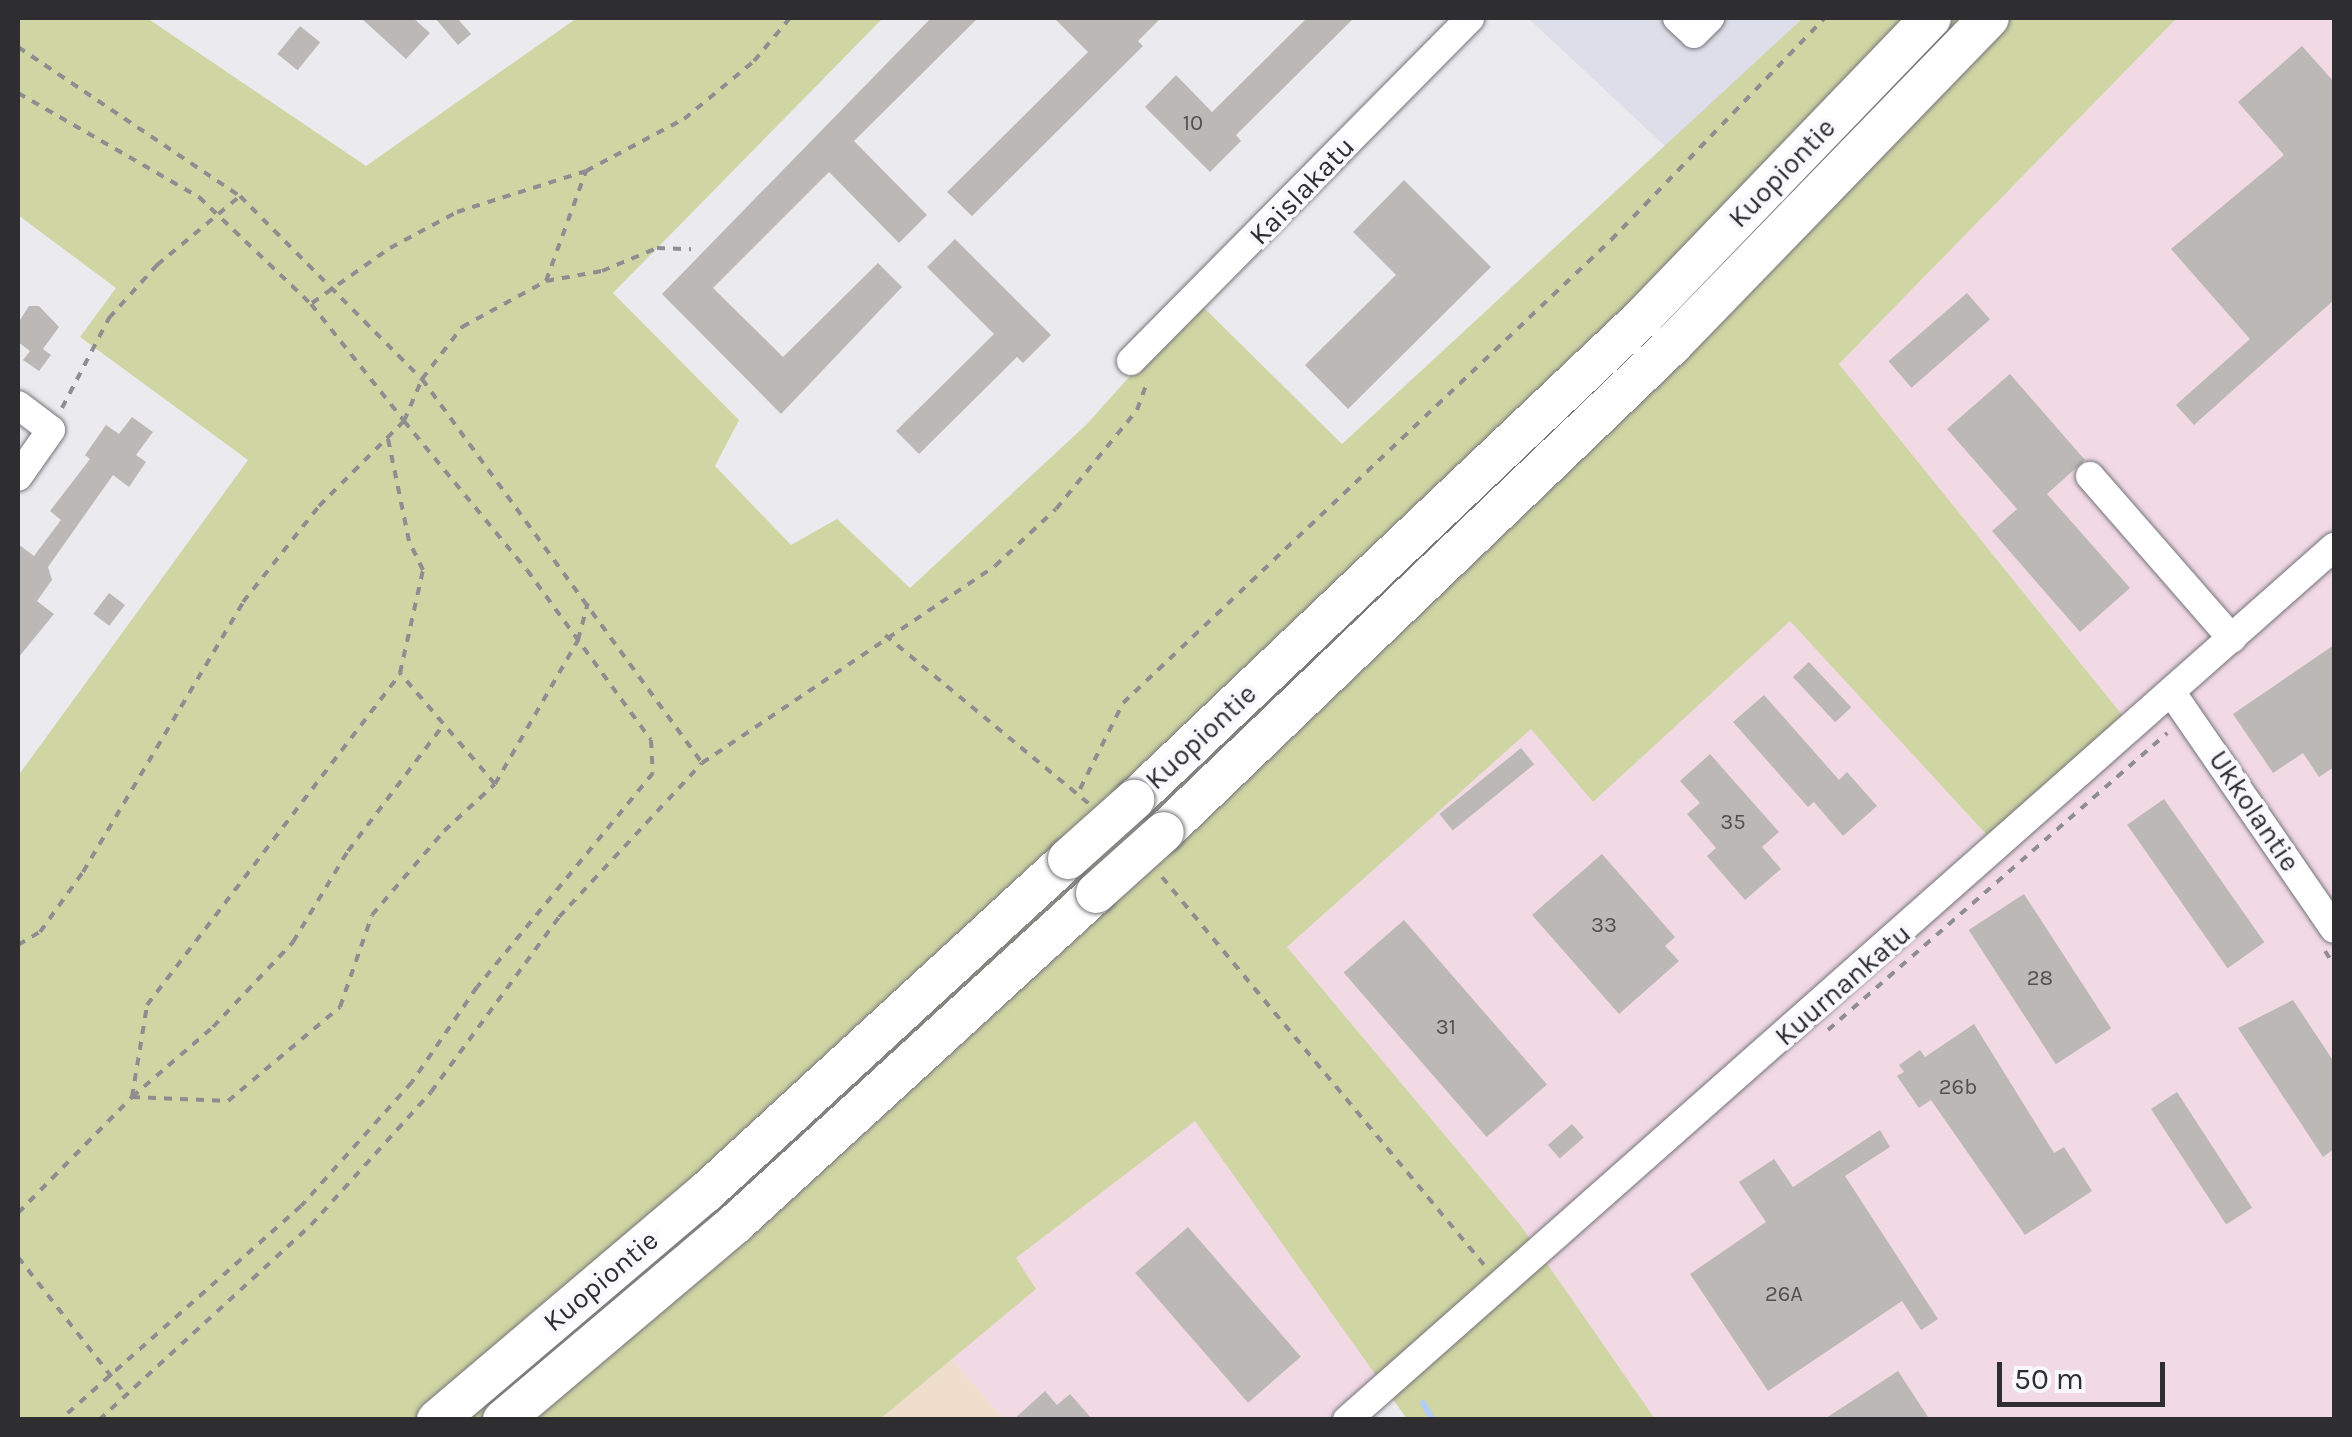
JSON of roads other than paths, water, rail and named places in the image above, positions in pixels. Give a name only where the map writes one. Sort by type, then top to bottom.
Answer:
[{"type":"highway","name":"Kuopiontie","points":[[438,1420],[706,1192],[1134,800],[1643,316],[1931,18]]},
{"type":"highway","name":"Kuopiontie","points":[[504,1420],[734,1224],[1164,832],[1672,345],[1988,18]]},
{"type":"street","name":"Kaislakatu","points":[[1130,361],[1470,18]]},
{"type":"street","points":[[1677,18],[1694,34],[1710,18]]},
{"type":"street","points":[[18,405],[51,430],[18,477]]},
{"type":"street","points":[[2090,476],[2232,639]]},
{"type":"street","name":"Kuurnankatu","points":[[1347,1420],[2334,547]]},
{"type":"street","name":"Ukkolantie","points":[[2172,693],[2334,930]]},
{"type":"waterway","points":[[1423,1403],[1433,1420]]}]
